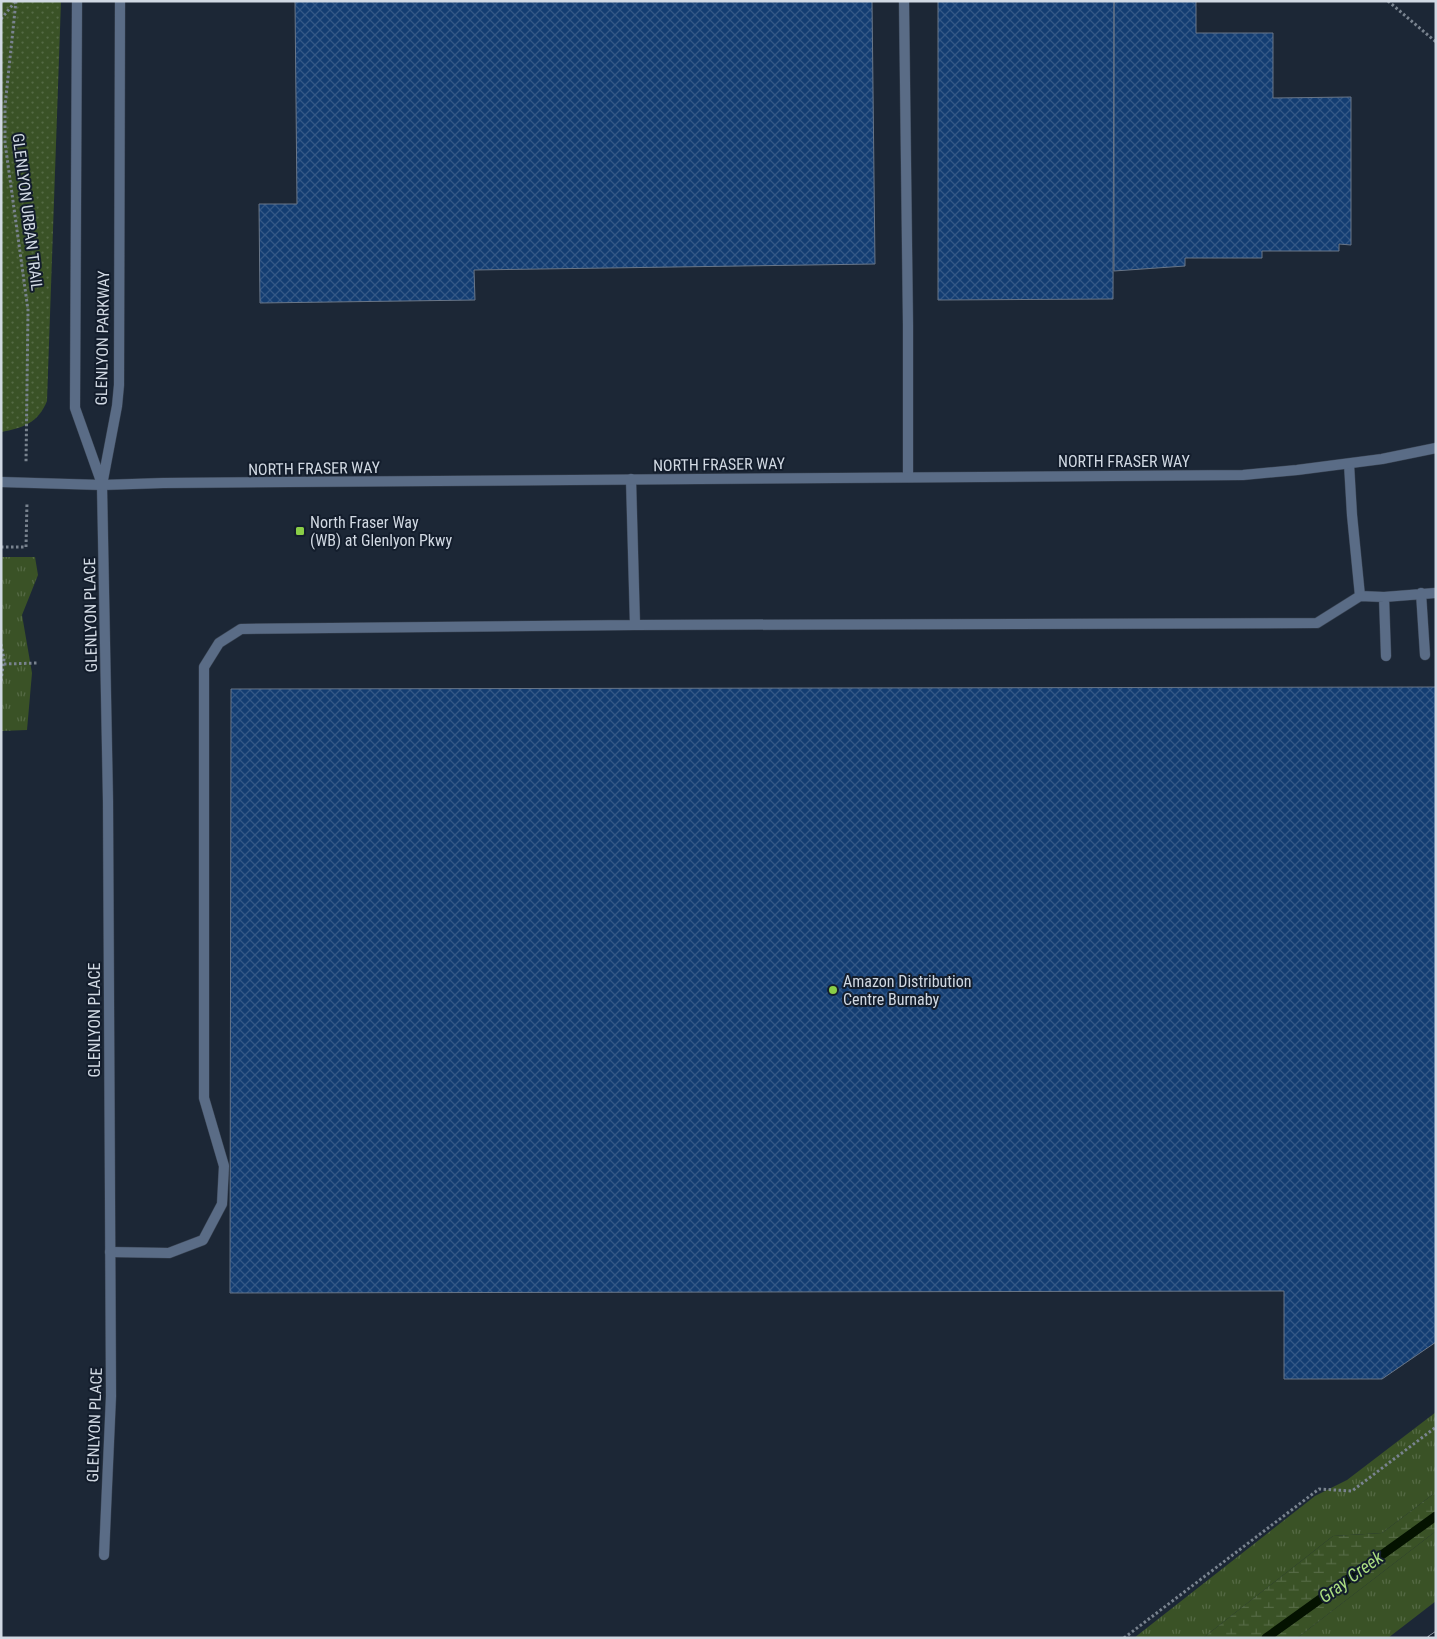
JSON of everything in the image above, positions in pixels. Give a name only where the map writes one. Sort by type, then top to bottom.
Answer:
[{"type":"street","name":"GLENLYON PARKWAY","points":[[77,1],[74,408],[102,485]]},
{"type":"street","name":"GLENLYON PARKWAY","points":[[102,485],[117,406],[119,385],[120,1]]},
{"type":"street","points":[[904,1],[908,477]]},
{"type":"street","name":"NORTH FRASER WAY","points":[[1,482],[102,485],[1243,475],[1349,464],[1436,448]]},
{"type":"street","points":[[1349,464],[1360,596]]},
{"type":"street","points":[[631,479],[635,625]]},
{"type":"street","name":"GLENLYON PLACE","points":[[102,485],[108,801],[111,1396],[104,1555]]},
{"type":"street","points":[[110,1252],[169,1253],[203,1240],[222,1204],[224,1166],[204,1098],[204,667],[219,643],[241,629],[635,625],[1317,624],[1360,596],[1384,597],[1435,593]]},
{"type":"street","points":[[1421,594],[1425,655]]},
{"type":"street","points":[[1384,597],[1386,656]]},
{"type":"path","points":[[1,19],[16,1]]},
{"type":"path","name":"GLENLYON URBAN TRAIL","points":[[16,1],[6,106],[5,144],[28,310],[26,426]]},
{"type":"path","points":[[1388,1],[1436,42]]},
{"type":"path","points":[[1,547],[26,547],[27,525]]},
{"type":"path","points":[[1,644],[4,664],[1,680]]},
{"type":"path","points":[[4,664],[38,663]]},
{"type":"path","points":[[1124,1638],[1319,1489],[1352,1491],[1436,1427]]},
{"type":"green space","points":[[1,1],[61,1],[47,401],[39,415],[29,423],[16,429],[1,432]]},
{"type":"green space","points":[[1,557],[35,557],[38,575],[22,615],[32,673],[27,730],[1,731]]},
{"type":"green space","points":[[1436,1412],[1436,1492],[1382,1533],[1333,1536],[1203,1638],[1134,1638],[1315,1496],[1347,1480]]},
{"type":"green space","points":[[1436,1492],[1436,1531],[1297,1638],[1203,1638],[1333,1536],[1382,1533]]},
{"type":"green space","points":[[1436,1531],[1436,1601],[1388,1638],[1297,1638]]},
{"type":"building","points":[[295,1],[872,1],[875,264],[474,270],[475,300],[260,303],[259,204],[297,204]]},
{"type":"building","points":[[938,1],[1114,1],[1113,299],[938,300]]},
{"type":"building","points":[[1114,1],[1196,1],[1196,33],[1273,33],[1273,98],[1351,97],[1351,245],[1339,244],[1339,251],[1262,251],[1262,258],[1185,258],[1185,266],[1114,271]]},
{"type":"building","name":"Amazon Distribution Centre Burnaby","points":[[1436,687],[1436,1342],[1382,1379],[1284,1379],[1284,1291],[230,1293],[231,689]]},
{"type":"waterway","name":"Gray Creek","points":[[1266,1638],[1436,1516]]},
{"type":"railway","points":[[1430,1638],[1436,1634]]},
{"type":"place","name":"North Fraser Way (WB) at Glenlyon Pkwy","points":[[300,531]]},
{"type":"place","name":"Amazon Distribution Centre Burnaby","points":[[833,990]]}]
